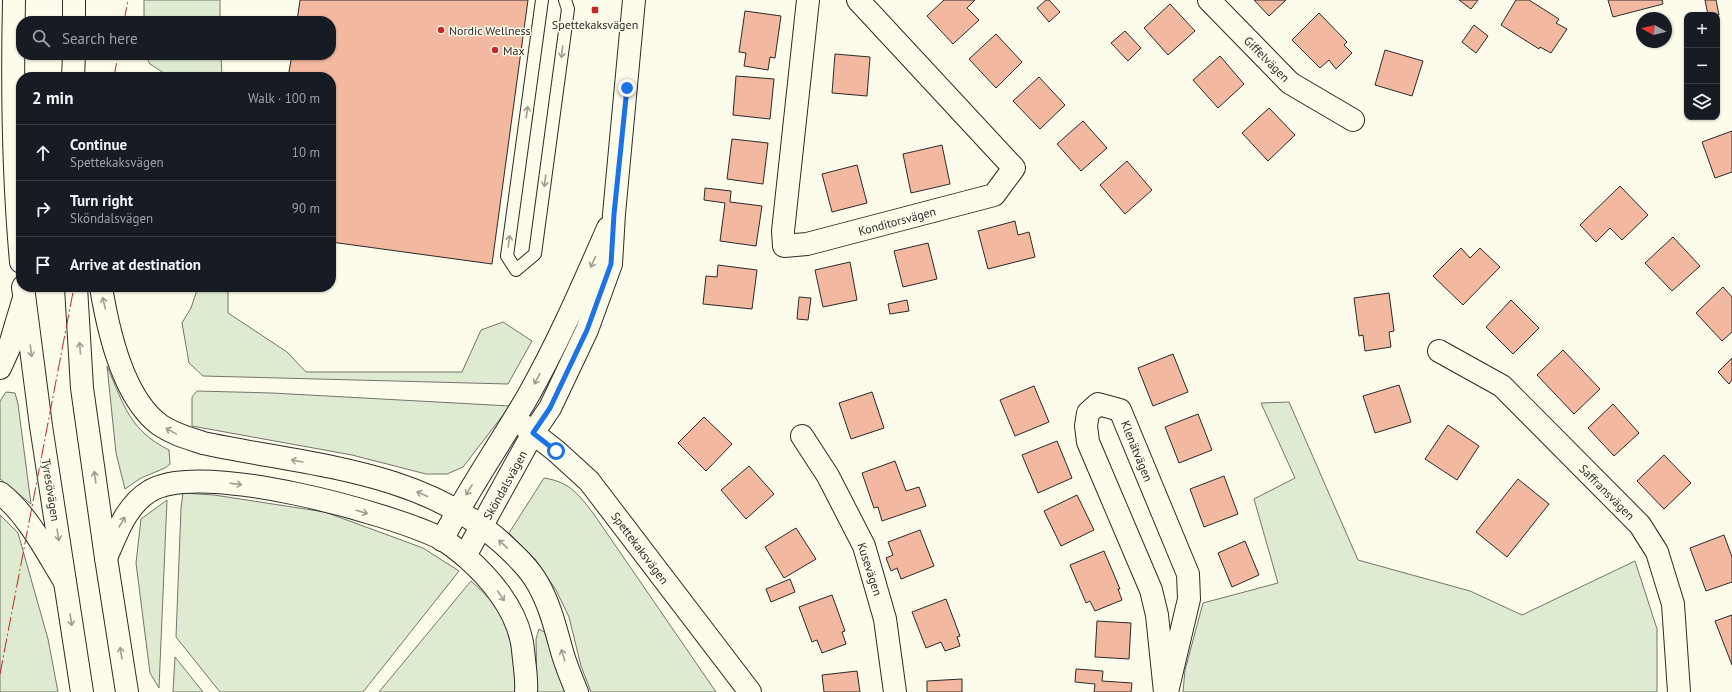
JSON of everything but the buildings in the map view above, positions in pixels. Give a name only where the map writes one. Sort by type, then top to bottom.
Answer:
[{"type":"main road","points":[[14,0],[12,94],[16,186]]},
{"type":"main road","points":[[74,0],[74,16]]},
{"type":"main road","name":"Sköndalsvägen","points":[[466,556],[533,433],[550,408],[587,330],[611,264],[614,214],[634,0]]},
{"type":"main road","name":"Konditorsvägen","points":[[808,0],[783,231],[784,246],[807,244],[994,195],[1014,168],[858,0]]},
{"type":"main road","name":"Giffelvägen","points":[[1209,0],[1290,83],[1353,120]]},
{"type":"main road","points":[[73,72],[74,60]]},
{"type":"main road","name":"Sköndalsvägen","points":[[442,540],[457,510],[528,396],[564,328],[614,214]]},
{"type":"main road","points":[[0,368],[9,348],[24,292]]},
{"type":"main road","name":"Tyresövägen","points":[[24,292],[42,434],[82,692]]},
{"type":"main road","points":[[76,292],[82,388],[127,692]]},
{"type":"main road","points":[[102,292],[113,341],[122,369],[133,393],[145,411],[160,425],[178,435],[203,443],[361,473],[394,482],[457,510],[483,526],[518,558],[537,583],[550,608],[564,657],[577,692]]},
{"type":"main road","name":"Saffransvägen","points":[[1439,351],[1502,386],[1640,526],[1657,552],[1673,604],[1679,692]]},
{"type":"main road","name":"Klenätvägen","points":[[1098,404],[1120,410],[1188,574],[1189,599],[1166,692],[1157,615],[1151,590],[1088,442],[1086,426],[1088,413],[1098,404]]},
{"type":"main road","name":"Spettekaksvägen","points":[[514,418],[589,481],[750,692]]},
{"type":"main road","name":"Kusevägen","points":[[802,436],[828,476],[864,546],[885,619],[895,692]]},
{"type":"main road","points":[[106,558],[121,524],[135,503],[150,490],[176,482],[211,481],[269,488],[325,500],[411,526],[442,540],[466,556],[498,592],[513,615],[521,638],[526,692]]},
{"type":"main road","points":[[0,493],[10,501],[36,534],[65,582]]},
{"type":"lane","points":[[542,0],[507,256],[516,270],[535,254],[568,9],[565,0]]},
{"type":"green space","points":[[144,0],[220,0],[220,16],[144,16]]},
{"type":"green space","points":[[148,60],[221,60],[222,72],[162,72],[150,64]]},
{"type":"green space","points":[[196,292],[228,292],[228,313],[287,352],[306,372],[462,372],[481,330],[503,322],[532,341],[508,384],[203,376],[189,363],[182,323],[191,308]]},
{"type":"green space","points":[[107,366],[129,415],[136,425],[145,434],[169,450],[170,464],[165,468],[141,478],[125,489],[116,453]]},
{"type":"green space","points":[[197,391],[272,393],[510,406],[463,467],[447,474],[426,474],[352,455],[192,426],[192,397]]},
{"type":"green space","points":[[6,392],[15,393],[18,404],[31,504],[0,479],[0,401]]},
{"type":"green space","points":[[1289,402],[1358,560],[1470,591],[1522,615],[1635,561],[1657,629],[1657,692],[1183,692],[1185,670],[1203,603],[1278,583],[1254,499],[1295,478],[1261,403]]},
{"type":"green space","points":[[544,478],[561,482],[573,490],[588,506],[716,692],[591,692],[581,666],[569,617],[556,590],[535,559],[509,533]]},
{"type":"green space","points":[[183,493],[214,495],[325,512],[423,548],[459,571],[363,692],[220,692],[176,637],[181,508]]},
{"type":"green space","points":[[167,500],[159,688],[150,673],[136,563],[141,519]]},
{"type":"green space","points":[[0,515],[18,533],[48,639],[58,692],[0,692]]},
{"type":"green space","points":[[471,581],[493,603],[507,627],[515,655],[517,674],[515,692],[379,692]]},
{"type":"green space","points":[[539,629],[548,634],[566,692],[537,692],[536,639]]},
{"type":"green space","points":[[175,657],[203,692],[173,692]]},
{"type":"power","points":[[125,16],[128,0]]},
{"type":"power","points":[[115,72],[117,60]]},
{"type":"power","points":[[0,674],[73,292]]},
{"type":"place","name":"Spettekaksvägen","points":[[595,10]]},
{"type":"place","name":"Nordic Wellness","points":[[441,30]]},
{"type":"place","name":"Max","points":[[495,50]]},
{"type":"route","points":[[556,451],[533,433],[550,408],[587,330],[611,264],[614,214],[627,88]]}]
